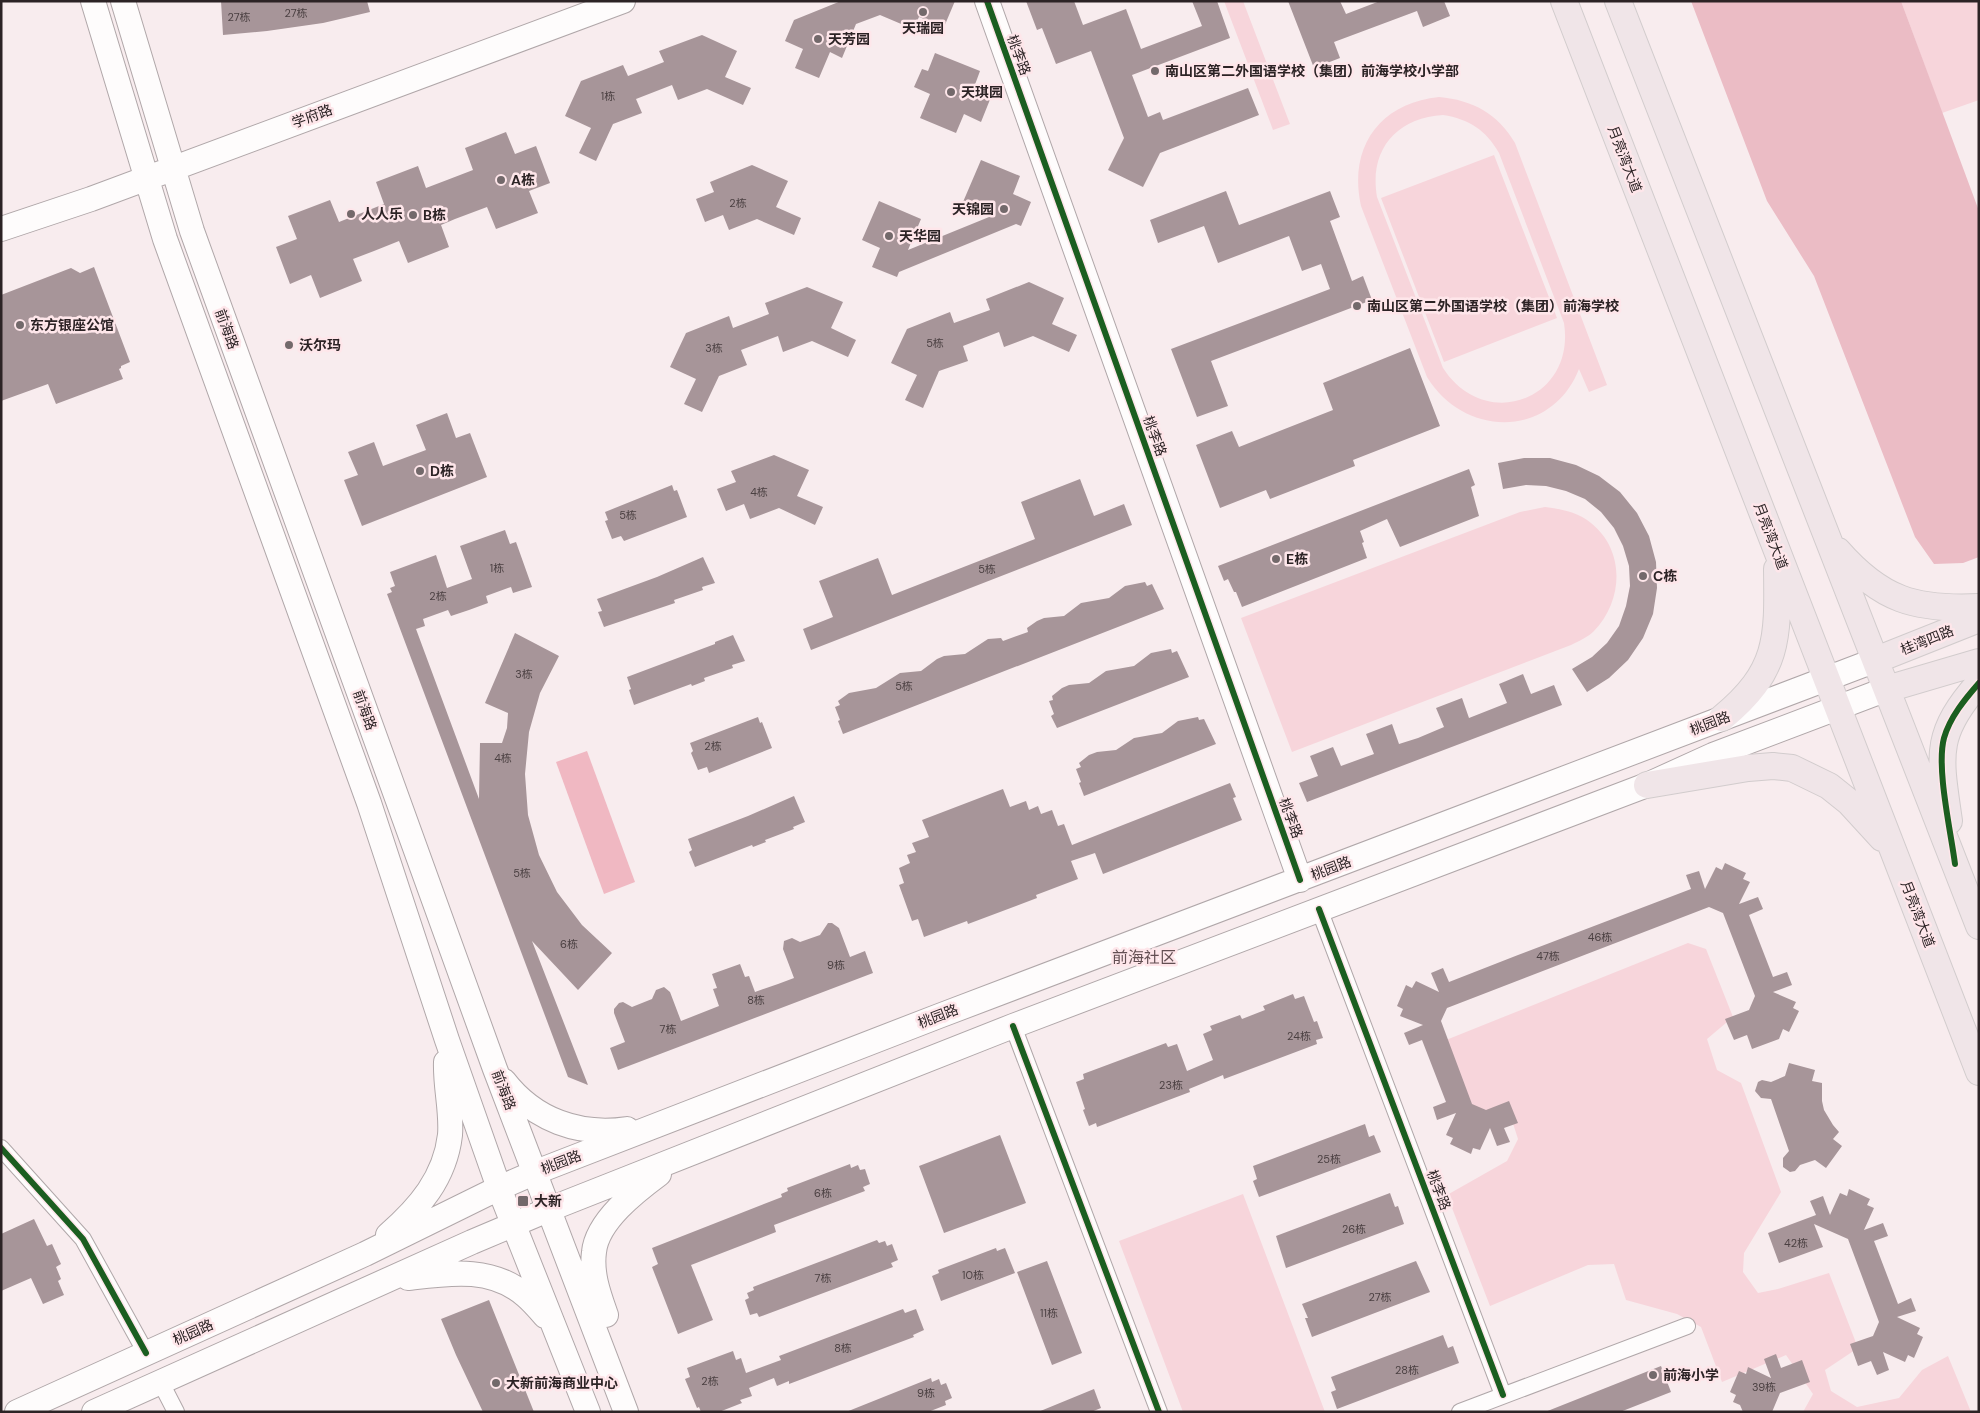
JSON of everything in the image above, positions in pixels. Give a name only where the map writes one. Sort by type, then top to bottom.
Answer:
[{"type":"main road","name":"前海路","points":[[93,1],[169,249],[369,803],[499,1188],[588,1412]]},
{"type":"main road","name":"前海路","points":[[123,1],[192,231],[495,1069],[627,1412]]},
{"type":"main road","name":"学府路","points":[[171,162],[580,1]]},
{"type":"main road","name":"学府路","points":[[1,213],[171,162],[623,1]]},
{"type":"main road","name":"桃李路","points":[[987,1],[1300,880]]},
{"type":"main road","name":"月亮湾大道","points":[[1564,1],[1979,1072]]},
{"type":"main road","points":[[1618,1],[1831,542],[1979,926]]},
{"type":"main road","name":"学府路","points":[[1,229],[144,171]]},
{"type":"main road","points":[[1831,542],[1849,564],[1869,581],[1889,594],[1919,604],[1947,608],[1979,606]]},
{"type":"main road","points":[[1722,718],[1742,702],[1752,690],[1767,666],[1773,650],[1778,618],[1776,548]]},
{"type":"main road","name":"桂湾四路","points":[[1876,660],[1979,619]]},
{"type":"main road","name":"桃园路","points":[[17,1412],[365,1254],[499,1188],[536,1172],[932,1018],[1876,660]]},
{"type":"main road","points":[[94,1412],[550,1208],[1013,1026],[1647,785],[1713,755],[1887,689],[1979,662]]},
{"type":"main road","points":[[1955,864],[1942,773],[1942,747],[1949,725],[1964,701],[1979,683]]},
{"type":"main road","points":[[1647,785],[1748,768],[1773,766],[1792,768],[1830,786],[1849,802],[1892,848]]},
{"type":"main road","points":[[365,1254],[405,1220],[421,1203],[432,1187],[442,1165],[450,1135],[446,1069],[448,1040]]},
{"type":"main road","points":[[495,1069],[524,1102],[546,1117],[566,1126],[606,1132],[637,1128],[675,1119]]},
{"type":"main road","points":[[627,1412],[614,1339],[597,1288],[594,1250],[602,1229],[611,1216],[632,1194],[658,1174],[691,1153]]},
{"type":"main road","points":[[386,1281],[468,1273],[490,1276],[513,1286],[527,1296],[554,1326]]},
{"type":"street","name":"桃李路","points":[[1319,909],[1503,1395]]},
{"type":"street","points":[[1013,1026],[1159,1412]]},
{"type":"street","points":[[1,1148],[83,1239],[146,1353]]},
{"type":"street","points":[[1460,1412],[1687,1326]]},
{"type":"street","points":[[160,1381],[176,1412]]},
{"type":"shaded area","points":[[1224,1],[1243,1],[1290,124],[1273,130]]},
{"type":"shaded area","points":[[1691,1],[1901,1],[1979,211],[1979,557],[1963,563],[1934,564],[1915,537],[1814,276],[1767,201]]},
{"type":"shaded area","points":[[1901,1],[1979,1],[1979,100],[1942,113]]},
{"type":"shaded area","points":[[1439,97],[1474,105],[1501,124],[1515,143],[1607,385],[1589,392],[1579,369],[1566,392],[1549,408],[1529,418],[1507,422],[1485,420],[1463,412],[1443,397],[1427,377],[1361,206],[1358,185],[1359,165],[1364,147],[1373,132],[1385,119],[1400,108],[1418,101]],"holes":[[[1443,115],[1461,119],[1476,127],[1488,138],[1499,153],[1564,323],[1564,350],[1556,372],[1542,388],[1524,399],[1503,403],[1481,399],[1461,388],[1443,368],[1377,197],[1377,165],[1382,151],[1389,140],[1399,130],[1412,122],[1426,117]]]},
{"type":"shaded area","points":[[1494,155],[1557,318],[1444,362],[1381,198]]},
{"type":"shaded area","points":[[1545,507],[1569,512],[1586,519],[1602,534],[1610,547],[1615,562],[1615,591],[1604,619],[1594,631],[1571,645],[1292,752],[1241,618],[1520,512]]},
{"type":"shaded area","points":[[587,751],[635,882],[604,894],[556,762]]},
{"type":"shaded area","points":[[1688,943],[1706,949],[1733,1017],[1707,1039],[1717,1070],[1741,1083],[1781,1192],[1744,1253],[1743,1272],[1758,1293],[1778,1289],[1829,1273],[1858,1348],[1825,1370],[1831,1391],[1857,1407],[1899,1398],[1922,1370],[1948,1356],[1971,1412],[1803,1412],[1813,1394],[1786,1355],[1722,1382],[1701,1327],[1677,1314],[1626,1300],[1614,1264],[1588,1265],[1490,1306],[1447,1195],[1507,1161],[1518,1139],[1509,1111],[1468,1119],[1446,1040]]},
{"type":"shaded area","points":[[1243,1194],[1325,1412],[1183,1412],[1119,1241]]},
{"type":"building","points":[[221,1],[367,1],[370,12],[323,23],[223,35]]},
{"type":"building","name":"天芳园","points":[[841,1],[955,1],[944,27],[919,17],[913,29],[880,15],[856,24],[842,58],[830,52],[819,78],[795,68],[803,49],[785,41],[794,20]]},
{"type":"building","points":[[1026,1],[1074,1],[1083,25],[1126,9],[1141,49],[1202,26],[1192,1],[1217,1],[1230,38],[1132,75],[1148,117],[1160,112],[1163,120],[1248,88],[1259,115],[1160,153],[1143,187],[1108,170],[1124,138],[1091,51],[1056,64],[1042,28],[1037,30]]},
{"type":"building","points":[[1288,1],[1340,1],[1346,14],[1380,1],[1444,1],[1450,16],[1423,27],[1417,11],[1334,42],[1340,58],[1314,68]]},
{"type":"building","points":[[702,35],[737,51],[725,77],[751,88],[743,105],[707,89],[678,100],[672,85],[636,99],[642,113],[613,124],[596,161],[579,153],[591,128],[565,116],[581,81],[623,65],[628,76],[664,62],[659,51]]},
{"type":"building","name":"天琪园","points":[[935,53],[980,71],[973,90],[991,97],[981,122],[964,114],[956,133],[920,118],[930,94],[914,87],[922,69],[928,71]]},
{"type":"building","points":[[506,132],[515,154],[536,146],[550,183],[529,191],[538,213],[496,229],[487,207],[455,219],[441,225],[449,247],[408,263],[399,241],[353,259],[362,281],[320,298],[311,275],[290,284],[276,247],[297,239],[288,216],[330,200],[339,222],[384,204],[376,182],[418,166],[426,188],[473,170],[465,148]]},
{"type":"building","points":[[981,160],[1020,176],[1013,194],[1031,202],[1021,226],[1016,224],[899,272],[897,277],[872,267],[880,248],[862,240],[879,201],[921,219],[908,250],[994,215],[963,202]]},
{"type":"building","points":[[752,165],[788,181],[776,207],[801,218],[794,235],[757,219],[729,230],[723,215],[705,222],[696,199],[714,192],[710,182]]},
{"type":"building","points":[[1226,191],[1239,225],[1330,191],[1340,217],[1330,221],[1352,281],[1363,276],[1372,300],[1211,361],[1228,406],[1197,417],[1171,349],[1330,289],[1321,264],[1302,271],[1289,236],[1218,263],[1204,226],[1158,243],[1150,220]]},
{"type":"building","points":[[94,267],[130,362],[119,369],[123,379],[56,404],[48,384],[1,401],[1,295],[71,268],[80,273]]},
{"type":"building","points":[[1029,282],[1064,298],[1052,324],[1077,335],[1069,352],[1033,336],[1004,347],[999,332],[963,346],[968,361],[939,371],[923,408],[905,400],[917,375],[891,363],[907,329],[950,312],[954,323],[990,310],[986,299]]},
{"type":"building","points":[[807,287],[843,302],[831,328],[856,340],[848,357],[812,341],[783,352],[778,336],[741,350],[747,365],[719,376],[702,412],[684,404],[696,379],[670,367],[686,333],[729,316],[733,328],[769,314],[765,303]]},
{"type":"building","points":[[1410,348],[1440,426],[1353,460],[1355,466],[1270,499],[1266,490],[1220,508],[1196,445],[1232,431],[1239,447],[1333,410],[1323,383]]},
{"type":"building","name":"D栋","points":[[447,413],[456,438],[470,433],[487,477],[362,526],[344,480],[358,475],[348,452],[374,442],[383,466],[426,450],[416,425]]},
{"type":"building","points":[[774,455],[809,470],[797,496],[823,507],[815,525],[779,508],[750,519],[744,504],[726,511],[717,489],[736,482],[731,471]]},
{"type":"building","name":"C栋","points":[[1524,458],[1550,458],[1576,465],[1599,476],[1620,492],[1637,513],[1649,536],[1656,562],[1657,588],[1653,614],[1643,638],[1628,660],[1609,678],[1587,692],[1572,669],[1592,657],[1607,643],[1619,626],[1630,586],[1629,566],[1623,546],[1614,528],[1601,512],[1585,499],[1566,491],[1546,486],[1526,485],[1503,489],[1498,463]]},
{"type":"building","points":[[1469,469],[1475,485],[1471,487],[1479,516],[1400,547],[1387,519],[1360,531],[1367,558],[1242,607],[1228,579],[1224,581],[1218,566]]},
{"type":"building","points":[[1080,479],[1094,516],[1124,504],[1132,525],[811,650],[803,629],[833,617],[819,581],[878,558],[892,595],[1035,539],[1021,502]]},
{"type":"building","points":[[672,485],[674,491],[677,490],[687,517],[624,541],[621,536],[612,539],[605,521],[608,520],[605,512]]},
{"type":"building","points":[[505,530],[510,544],[516,542],[532,587],[513,593],[511,587],[486,596],[488,603],[451,616],[448,610],[423,619],[425,626],[416,629],[479,799],[480,743],[502,743],[507,728],[508,713],[485,703],[515,633],[559,656],[540,693],[529,732],[525,774],[528,815],[539,855],[557,892],[582,925],[612,953],[578,990],[532,941],[588,1085],[568,1077],[387,594],[392,592],[390,588],[395,586],[390,572],[436,555],[447,588],[472,579],[460,546]]},
{"type":"building","points":[[703,557],[715,583],[702,587],[703,590],[674,600],[675,603],[604,627],[598,612],[602,611],[597,599],[657,577]]},
{"type":"building","points":[[1145,582],[1147,586],[1152,584],[1164,609],[843,734],[835,707],[840,705],[838,701],[849,693],[876,688],[900,673],[921,671],[944,656],[965,654],[988,639],[1001,638],[1003,641],[1028,632],[1027,628],[1044,618],[1064,616],[1081,603],[1109,598],[1125,586]]},
{"type":"building","points":[[733,635],[745,661],[732,665],[733,668],[704,678],[705,681],[692,686],[691,684],[634,705],[627,677],[715,644],[715,642]]},
{"type":"building","points":[[1171,649],[1172,653],[1177,651],[1189,677],[1057,728],[1051,716],[1054,714],[1049,701],[1053,700],[1052,696],[1062,688],[1069,685],[1089,683],[1106,671],[1134,666],[1151,653]]},
{"type":"building","points":[[1523,674],[1531,694],[1554,685],[1562,705],[1307,802],[1299,783],[1318,776],[1310,756],[1333,747],[1341,766],[1374,754],[1366,734],[1392,724],[1399,744],[1418,738],[1444,727],[1436,708],[1462,698],[1469,718],[1507,703],[1499,684]]},
{"type":"building","points":[[758,717],[760,723],[762,722],[772,748],[709,773],[707,767],[698,770],[691,753],[693,751],[690,743]]},
{"type":"building","points":[[1198,717],[1199,720],[1204,719],[1216,744],[1084,796],[1076,769],[1081,767],[1079,763],[1089,755],[1116,750],[1134,738],[1162,733],[1178,721]]},
{"type":"building","points":[[1230,783],[1236,797],[1233,798],[1242,820],[1103,874],[1095,853],[1071,861],[1078,879],[1036,895],[1037,898],[968,924],[967,921],[924,937],[918,919],[912,921],[899,885],[904,883],[899,868],[910,863],[907,855],[916,852],[912,843],[929,837],[922,820],[1003,789],[1010,807],[1026,801],[1029,810],[1038,806],[1041,814],[1052,810],[1058,826],[1064,824],[1072,845]]},
{"type":"building","points":[[794,796],[805,822],[793,827],[794,829],[765,840],[766,842],[753,847],[752,845],[695,867],[689,852],[692,850],[688,839]]},
{"type":"building","points":[[1725,863],[1746,873],[1743,879],[1750,882],[1739,904],[1758,897],[1763,909],[1749,915],[1773,977],[1787,972],[1792,985],[1773,992],[1796,1002],[1793,1008],[1799,1011],[1789,1032],[1783,1029],[1779,1039],[1752,1049],[1747,1035],[1734,1040],[1725,1019],[1749,1010],[1755,996],[1723,913],[1709,907],[1447,1008],[1441,1021],[1472,1104],[1486,1110],[1509,1101],[1518,1123],[1504,1128],[1510,1142],[1497,1146],[1490,1128],[1480,1150],[1473,1148],[1471,1154],[1450,1144],[1453,1138],[1446,1135],[1456,1113],[1437,1120],[1433,1107],[1446,1102],[1422,1040],[1409,1045],[1404,1033],[1423,1025],[1400,1016],[1403,1009],[1397,1006],[1406,985],[1412,988],[1416,981],[1439,992],[1431,973],[1443,968],[1449,982],[1691,889],[1686,875],[1699,871],[1705,889],[1716,867],[1722,870]]},
{"type":"building","points":[[828,923],[832,923],[839,928],[850,957],[865,951],[873,973],[618,1070],[610,1048],[625,1042],[614,1013],[614,1009],[619,1003],[623,1002],[632,1007],[652,999],[656,990],[664,987],[670,992],[681,1021],[719,1006],[713,989],[717,988],[712,974],[740,964],[745,977],[749,976],[755,992],[794,978],[783,949],[784,941],[792,938],[800,942],[820,935]]},
{"type":"building","points":[[1293,994],[1295,999],[1304,996],[1314,1022],[1317,1021],[1323,1038],[1316,1040],[1317,1044],[1224,1079],[1223,1075],[1189,1089],[1190,1092],[1097,1127],[1096,1123],[1089,1126],[1076,1082],[1084,1079],[1083,1074],[1166,1043],[1168,1047],[1177,1044],[1187,1071],[1213,1060],[1203,1034],[1212,1030],[1210,1026],[1240,1015],[1242,1019],[1265,1010],[1263,1006]]},
{"type":"building","points":[[1789,1063],[1815,1070],[1812,1081],[1822,1083],[1824,1110],[1839,1132],[1833,1139],[1842,1146],[1826,1168],[1815,1160],[1800,1165],[1795,1171],[1790,1172],[1783,1167],[1783,1158],[1789,1151],[1771,1099],[1761,1098],[1755,1091],[1758,1082],[1762,1080],[1771,1082],[1785,1076]]},
{"type":"building","points":[[1365,1124],[1369,1137],[1374,1135],[1381,1152],[1259,1197],[1253,1181],[1257,1179],[1253,1166]]},
{"type":"building","points":[[1000,1135],[1026,1203],[944,1233],[919,1166]]},
{"type":"building","points":[[850,1164],[851,1168],[858,1165],[860,1170],[865,1169],[870,1184],[863,1187],[865,1191],[774,1225],[776,1232],[691,1265],[713,1320],[678,1334],[652,1267],[658,1264],[652,1248],[782,1197],[781,1194],[788,1191],[787,1188]]},
{"type":"building","points":[[1849,1189],[1870,1199],[1867,1205],[1874,1208],[1864,1230],[1883,1223],[1888,1236],[1874,1241],[1898,1304],[1911,1298],[1916,1311],[1897,1317],[1920,1328],[1917,1334],[1923,1337],[1914,1358],[1908,1355],[1905,1362],[1883,1352],[1889,1370],[1877,1375],[1871,1361],[1858,1366],[1850,1344],[1873,1336],[1879,1322],[1848,1239],[1814,1224],[1823,1247],[1779,1263],[1768,1233],[1816,1215],[1810,1201],[1823,1196],[1830,1215],[1840,1193],[1847,1196]]},
{"type":"building","points":[[1390,1193],[1395,1207],[1398,1206],[1404,1224],[1286,1268],[1276,1236]]},
{"type":"building","points":[[34,1219],[47,1246],[52,1244],[61,1264],[56,1267],[61,1279],[58,1281],[64,1295],[43,1304],[31,1278],[1,1291],[1,1234]]},
{"type":"building","points":[[877,1240],[879,1243],[885,1241],[887,1246],[892,1244],[898,1260],[891,1263],[893,1267],[759,1317],[757,1313],[750,1315],[745,1300],[749,1298],[747,1293],[754,1290],[753,1287]]},
{"type":"building","points":[[996,1248],[997,1251],[1005,1248],[1015,1273],[941,1301],[932,1276],[939,1273],[938,1270]]},
{"type":"building","points":[[1047,1261],[1082,1353],[1052,1365],[1017,1272]]},
{"type":"building","points":[[1416,1261],[1430,1292],[1312,1337],[1305,1318],[1308,1318],[1302,1304]]},
{"type":"building","name":"大新前海商业中心","points":[[489,1300],[534,1412],[483,1412],[441,1319]]},
{"type":"building","points":[[903,1309],[905,1313],[916,1309],[924,1330],[913,1335],[914,1337],[789,1384],[789,1381],[777,1386],[774,1378],[749,1388],[752,1396],[740,1400],[742,1403],[719,1412],[701,1412],[699,1407],[697,1408],[685,1379],[690,1377],[687,1368],[733,1351],[736,1360],[741,1358],[746,1373],[781,1360],[779,1356]]},
{"type":"building","points":[[1443,1335],[1448,1348],[1453,1346],[1459,1363],[1337,1409],[1331,1392],[1336,1390],[1331,1377]]},
{"type":"building","points":[[1776,1354],[1781,1368],[1802,1360],[1810,1382],[1780,1393],[1772,1412],[1743,1412],[1740,1405],[1733,1402],[1736,1395],[1730,1392],[1739,1371],[1746,1374],[1748,1367],[1771,1378],[1764,1359]]},
{"type":"building","points":[[1661,1366],[1671,1392],[1620,1412],[1545,1412]]},
{"type":"building","points":[[931,1378],[932,1382],[939,1379],[941,1385],[946,1383],[952,1398],[945,1401],[946,1405],[928,1412],[846,1412]]},
{"type":"building","points":[[1094,1389],[1101,1408],[1091,1412],[1038,1412]]},
{"type":"cycle path","points":[[987,1],[1300,880]]},
{"type":"cycle path","points":[[1955,864],[1943,783],[1942,751],[1944,738],[1950,723],[1963,702],[1979,683]]},
{"type":"cycle path","points":[[1319,909],[1503,1395]]},
{"type":"cycle path","points":[[1013,1026],[1159,1412]]},
{"type":"cycle path","points":[[1,1148],[83,1239],[146,1353]]},
{"type":"place","name":"天瑞园","points":[[923,12]]},
{"type":"place","name":"天芳园","points":[[818,39]]},
{"type":"place","name":"南山区第二外国语学校（集团）前海学校小学部","points":[[1155,71]]},
{"type":"place","name":"天琪园","points":[[951,92]]},
{"type":"place","name":"A栋","points":[[501,180]]},
{"type":"place","name":"天锦园","points":[[1004,209]]},
{"type":"place","name":"人人乐","points":[[351,214]]},
{"type":"place","name":"B栋","points":[[413,215]]},
{"type":"place","name":"天华园","points":[[889,236]]},
{"type":"place","name":"南山区第二外国语学校（集团）前海学校","points":[[1357,306]]},
{"type":"place","name":"东方银座公馆","points":[[20,325]]},
{"type":"place","name":"沃尔玛","points":[[289,345]]},
{"type":"place","name":"D栋","points":[[420,471]]},
{"type":"place","name":"E栋","points":[[1276,559]]},
{"type":"place","name":"C栋","points":[[1643,576]]},
{"type":"place","name":"大新","points":[[523,1201]]},
{"type":"place","name":"前海小学","points":[[1653,1375]]},
{"type":"place","name":"大新前海商业中心","points":[[496,1383]]},
{"type":"district","name":"前海社区","points":[[1144,957]]}]
